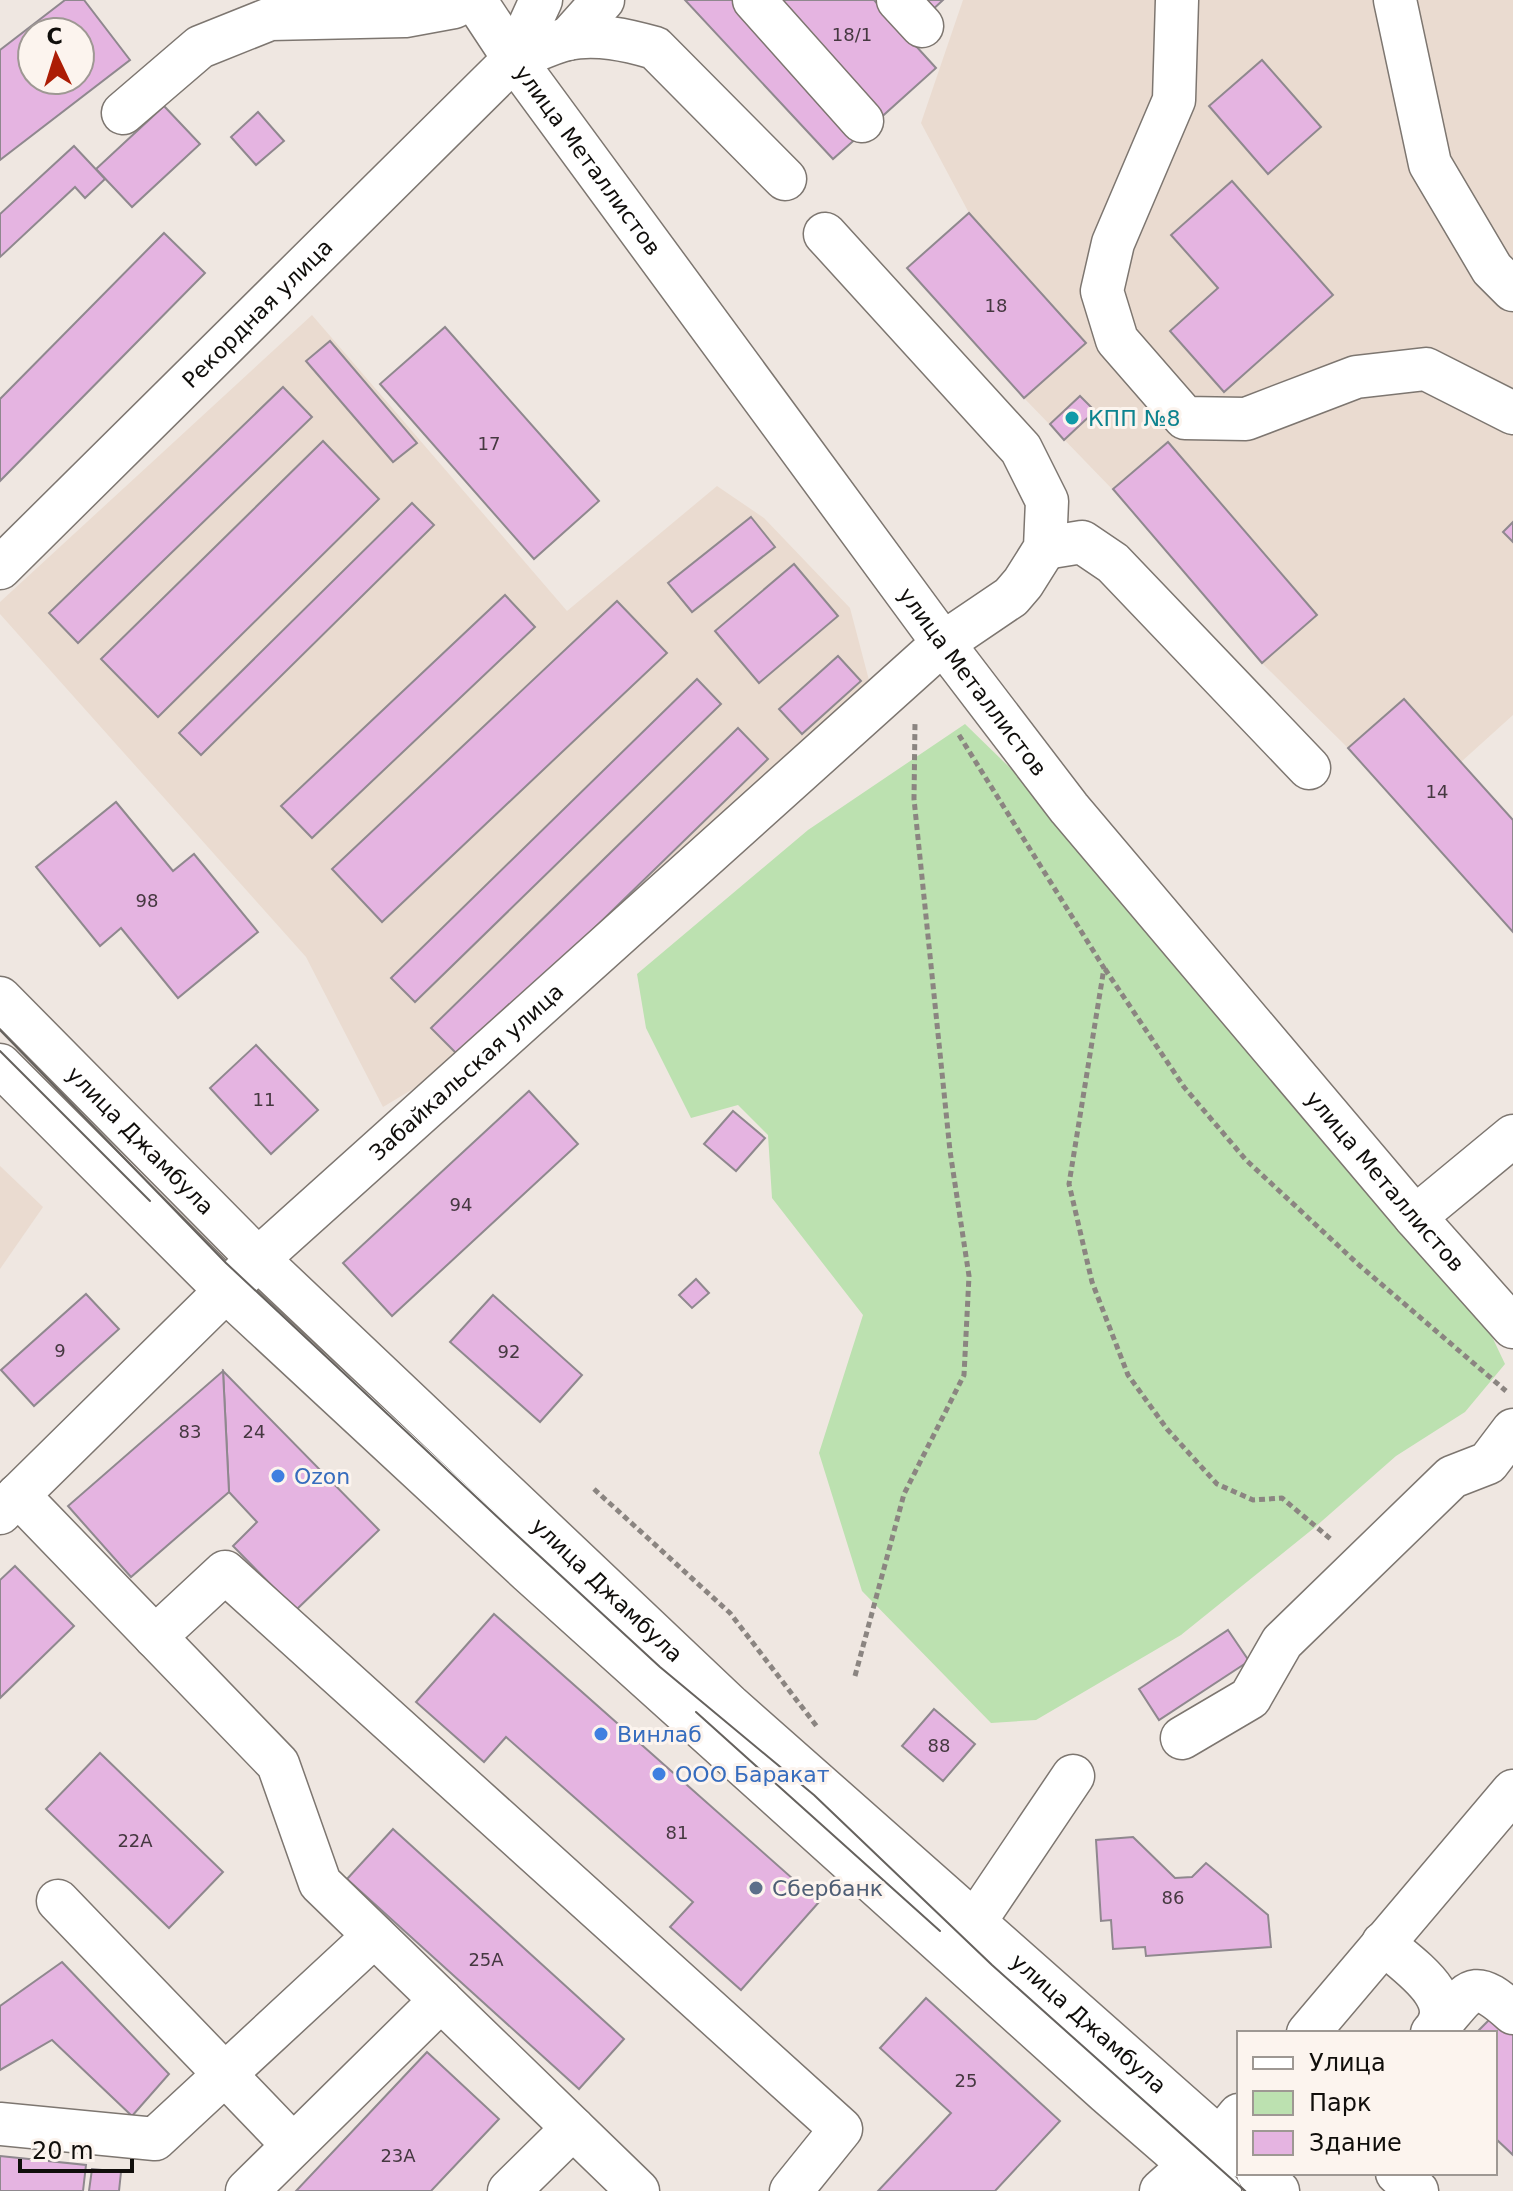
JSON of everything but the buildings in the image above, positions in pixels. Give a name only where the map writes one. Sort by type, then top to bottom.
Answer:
[{"type":"street","points":[[123,113],[200,47],[270,19],[356,8],[405,16],[454,7],[467,0]]},
{"type":"street","name":"улица Металлистов","points":[[475,0],[933,652],[1415,1217],[1513,1327]]},
{"type":"street","points":[[568,39],[603,0]]},
{"type":"street","points":[[754,0],[862,121]]},
{"type":"street","points":[[1177,0],[1174,100],[1113,243],[1102,291],[1117,340],[1185,418],[1246,419],[1356,377],[1426,369],[1513,413]]},
{"type":"street","points":[[1395,0],[1430,164],[1492,269],[1513,290]]},
{"type":"street","points":[[514,59],[536,4]]},
{"type":"street","points":[[514,59],[568,39],[626,39],[655,48],[785,179]]},
{"type":"street","name":"Рекордная улица","points":[[0,568],[514,59]]},
{"type":"street","points":[[825,234],[1021,449],[1047,501],[1045,548],[1082,542],[1113,563],[1309,768]]},
{"type":"street","name":"Забайкальская улица","points":[[9,1504],[258,1259],[933,652],[1011,597],[1045,548]]},
{"type":"street","name":"улица Джамбула","points":[[0,998],[258,1259],[729,1705],[974,1923],[1212,2159]]},
{"type":"street","name":"улица Джамбула","points":[[0,1065],[226,1291],[529,1572],[1107,2093],[1212,2159]]},
{"type":"street","points":[[1415,1217],[1513,1136]]},
{"type":"street","points":[[1182,1738],[1250,1698],[1282,1642],[1452,1477],[1488,1463],[1513,1430]]},
{"type":"street","points":[[9,1504],[155,1637],[278,1764],[320,1883],[638,2191]]},
{"type":"street","points":[[155,1637],[225,1572],[841,2129],[791,2191]]},
{"type":"street","points":[[974,1923],[1073,1776]]},
{"type":"street","points":[[1310,2031],[1511,1798]]},
{"type":"street","points":[[58,1901],[293,2145]]},
{"type":"street","points":[[0,2124],[155,2139],[374,1936]]},
{"type":"street","points":[[1383,1943],[1440,1999],[1442,2010],[1435,2030]]},
{"type":"street","points":[[1435,2030],[1468,1993],[1476,1989],[1485,1990],[1513,2013]]},
{"type":"street","points":[[247,2191],[441,2000]]},
{"type":"street","points":[[509,2191],[573,2128]]},
{"type":"street","points":[[1260,2175],[1278,2191]]},
{"type":"street","points":[[1399,2175],[1417,2191]]},
{"type":"path","points":[[855,1676],[904,1494],[964,1375],[969,1276],[950,1151],[914,799],[915,699],[933,652]]},
{"type":"path","points":[[957,732],[1104,968],[1184,1087],[1246,1160],[1359,1265],[1513,1397]]},
{"type":"path","points":[[1104,968],[1095,1035],[1081,1094],[1069,1184],[1092,1282],[1128,1375],[1167,1429],[1217,1484],[1253,1500],[1282,1498],[1361,1565]]},
{"type":"path","points":[[594,1489],[730,1613],[819,1728]]},
{"type":"shaded area","points":[[963,0],[1513,0],[1513,715],[1461,762],[1404,699],[1348,748],[1262,663],[1113,490],[1024,398],[907,268],[969,213],[921,123]]},
{"type":"shaded area","points":[[312,315],[567,611],[717,486],[764,518],[850,608],[870,684],[453,1065],[383,1107],[306,957],[0,614],[0,602]]},
{"type":"shaded area","points":[[0,1166],[43,1207],[0,1269]]},
{"type":"green space","points":[[965,724],[1079,835],[1487,1326],[1505,1364],[1465,1412],[1396,1456],[1314,1528],[1181,1635],[1036,1720],[991,1723],[862,1591],[819,1453],[863,1315],[772,1198],[768,1135],[738,1105],[691,1118],[646,1028],[637,974],[808,830]]},
{"type":"tram line","points":[[0,1030],[226,1263],[506,1525],[660,1667],[814,1795],[992,1965],[1245,2191]]},
{"type":"tram line","points":[[0,1051],[150,1201]]},
{"type":"tram line","points":[[696,1712],[940,1931]]},
{"type":"place","name":"КПП №8","points":[[1072,418]]},
{"type":"place","name":"Ozon","points":[[278,1476]]},
{"type":"place","name":"Винлаб","points":[[601,1734]]},
{"type":"place","name":"ООО Баракат","points":[[659,1774]]},
{"type":"place","name":"Сбербанк","points":[[756,1888]]}]
